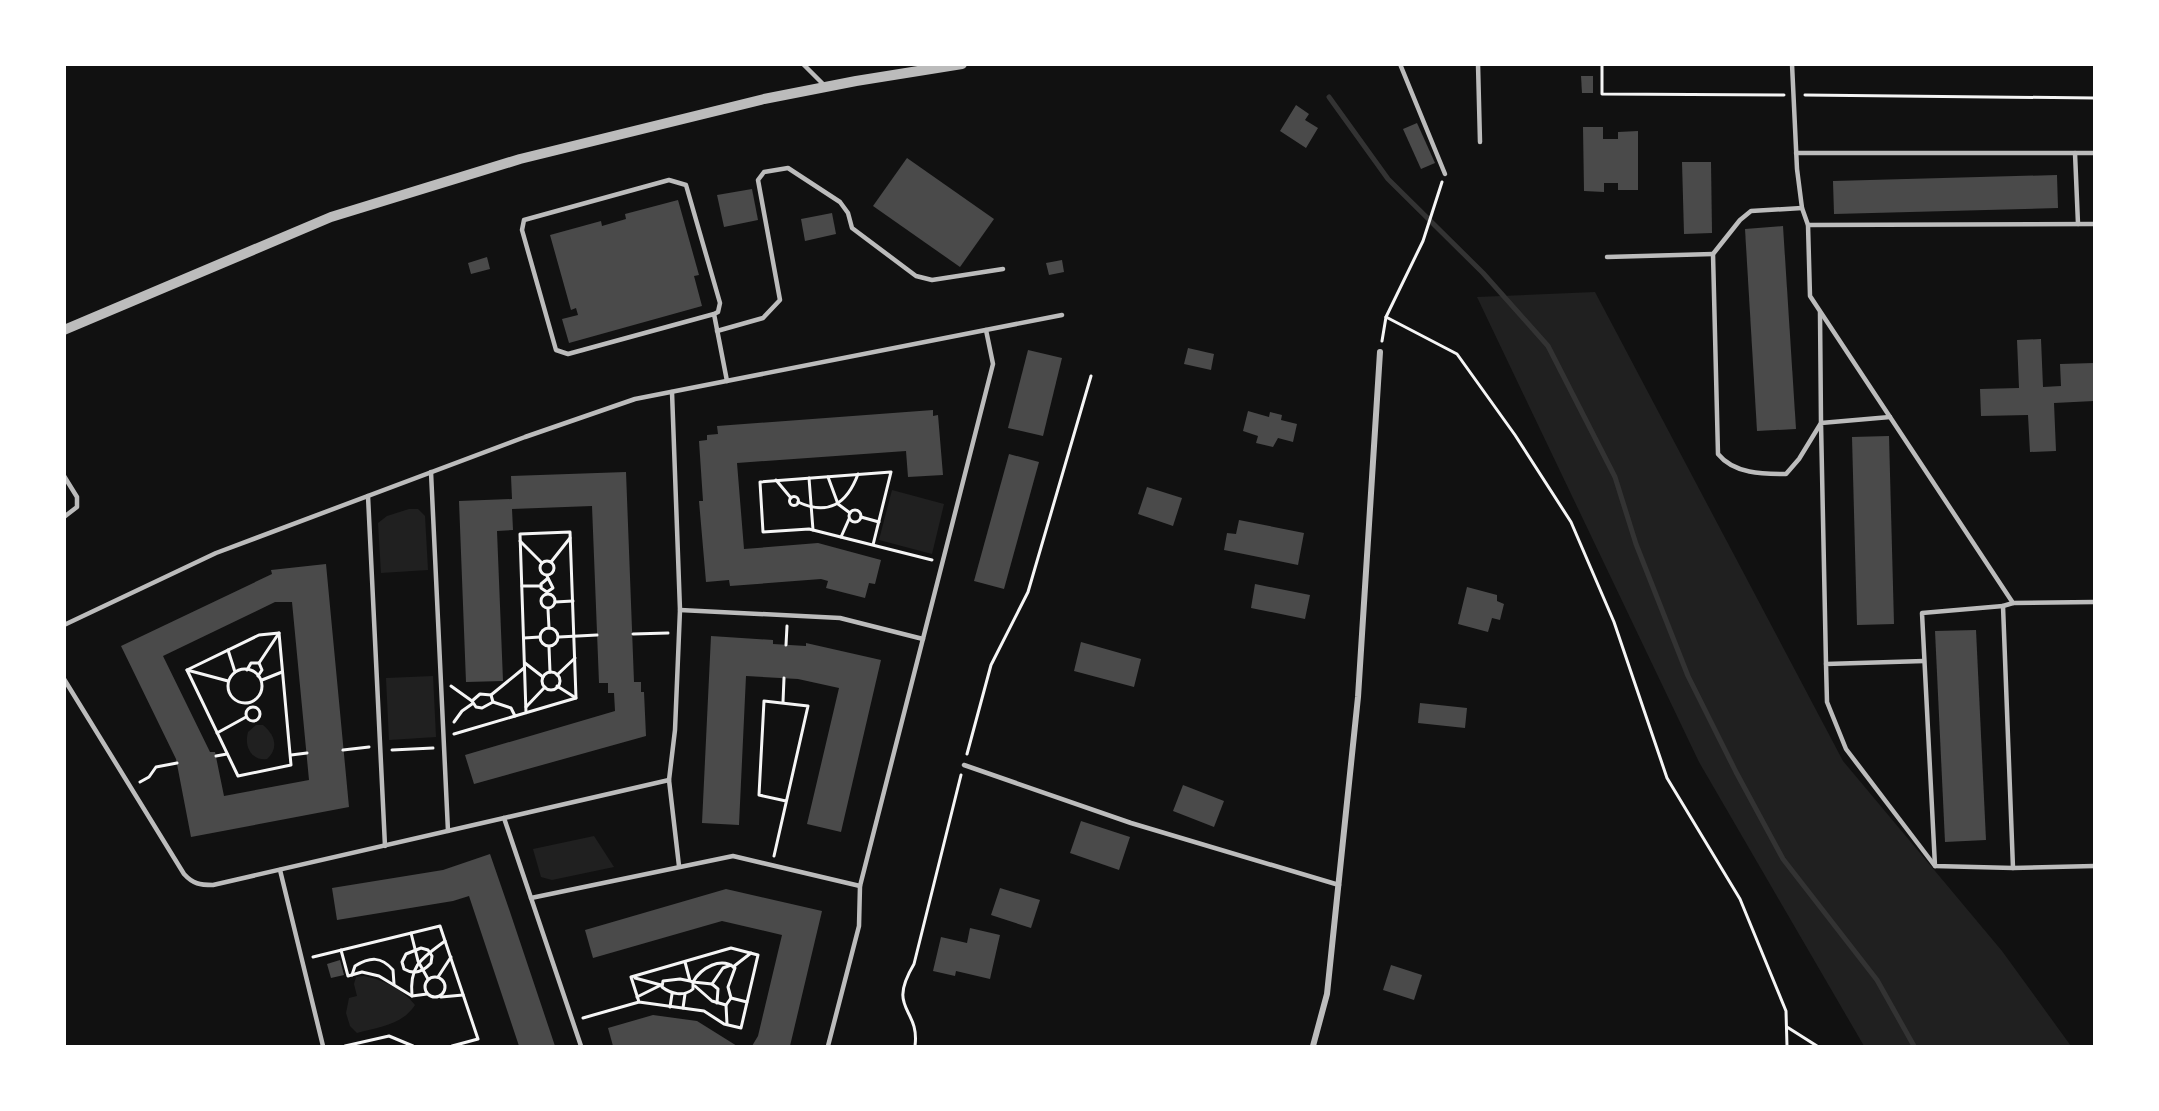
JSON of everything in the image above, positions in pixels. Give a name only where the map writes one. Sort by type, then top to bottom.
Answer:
[{"type":"street","points":[[64,330],[331,217],[520,159],[764,99],[962,64]]},
{"type":"street","points":[[1313,1047],[1327,994],[1358,697],[1380,352]]},
{"type":"lane","points":[[803,64],[826,87]]},
{"type":"lane","points":[[1400,64],[1445,174]]},
{"type":"lane","points":[[1478,64],[1480,142]]},
{"type":"lane","points":[[1792,64],[1796,153],[1802,208],[1808,225],[1810,296],[2013,603]]},
{"type":"lane","points":[[1796,153],[2094,153]]},
{"type":"lane","points":[[2075,153],[2078,224]]},
{"type":"lane","points":[[717,331],[763,318],[780,300],[759,180],[764,172],[788,168],[840,202],[848,213],[852,228],[916,276],[932,280],[1004,269]]},
{"type":"lane","points":[[669,180],[686,185],[720,303],[718,312],[714,314],[568,354],[561,353],[554,345],[522,230],[524,220],[669,180]]},
{"type":"lane","points":[[1802,208],[1751,211],[1719,244],[1713,254],[1718,454],[1724,462],[1743,470],[1762,474],[1786,474],[1799,459],[1821,423]]},
{"type":"lane","points":[[1808,225],[2094,224]]},
{"type":"lane","points":[[1607,257],[1713,254]]},
{"type":"lane","points":[[1820,312],[1827,702],[1846,749],[1935,867]]},
{"type":"lane","points":[[714,314],[727,381]]},
{"type":"lane","points":[[64,625],[216,553],[431,472],[635,399],[1062,315]]},
{"type":"lane","points":[[828,1047],[859,926],[860,886],[993,364],[986,330]]},
{"type":"lane","points":[[672,392],[680,610],[675,730],[669,780],[679,866]]},
{"type":"lane","points":[[1821,423],[1890,417]]},
{"type":"lane","points":[[431,472],[448,831]]},
{"type":"lane","points":[[64,476],[78,501],[77,507],[64,517]]},
{"type":"lane","points":[[368,496],[385,846]]},
{"type":"lane","points":[[1935,867],[1922,614],[2013,603],[2094,602]]},
{"type":"lane","points":[[2003,606],[2013,868]]},
{"type":"lane","points":[[680,610],[840,618],[923,639]]},
{"type":"lane","points":[[1826,664],[1924,661]]},
{"type":"lane","points":[[64,679],[191,882],[213,885],[669,780]]},
{"type":"lane","points":[[964,765],[1131,823],[1339,885]]},
{"type":"lane","points":[[504,818],[581,1047]]},
{"type":"lane","points":[[531,898],[732,856],[860,886]]},
{"type":"lane","points":[[1935,867],[2094,866]]},
{"type":"lane","points":[[280,870],[323,1047]]},
{"type":"path","points":[[1602,64],[1602,94],[2094,98]]},
{"type":"path","points":[[1380,352],[1386,317],[1423,241],[1445,174]]},
{"type":"path","points":[[1386,317],[1457,354],[1515,435],[1571,522],[1614,622],[1667,778],[1740,899],[1786,1011],[1787,1047]]},
{"type":"path","points":[[915,1047],[916,1035],[901,997],[904,981],[915,964],[991,665],[1028,592],[1091,376]]},
{"type":"path","points":[[873,545],[891,472],[760,482],[764,532],[813,530],[943,563]]},
{"type":"path","points":[[791,498],[797,498],[798,502],[812,508],[838,504],[851,492],[858,474]]},
{"type":"path","points":[[828,477],[838,504],[849,513]]},
{"type":"path","points":[[809,478],[813,530]]},
{"type":"path","points":[[776,480],[791,498],[791,505],[798,502]]},
{"type":"path","points":[[849,513],[857,510],[861,518]]},
{"type":"path","points":[[841,537],[849,519],[849,513]]},
{"type":"path","points":[[849,519],[854,523],[861,518],[879,522]]},
{"type":"path","points":[[526,713],[520,534],[570,532],[576,698]]},
{"type":"path","points":[[542,563],[551,562],[570,538]]},
{"type":"path","points":[[520,541],[542,563]]},
{"type":"path","points":[[541,586],[554,570],[551,562]]},
{"type":"path","points":[[542,563],[539,571],[553,584],[554,588],[543,596],[541,604],[548,609]]},
{"type":"path","points":[[522,586],[541,586],[555,602]]},
{"type":"path","points":[[549,628],[548,609],[555,602],[573,601]]},
{"type":"path","points":[[786,645],[788,615]]},
{"type":"path","points":[[549,628],[557,632],[559,637],[558,642],[549,647],[541,642],[540,637],[544,629],[549,628]]},
{"type":"path","points":[[633,634],[679,632]]},
{"type":"path","points":[[187,670],[260,635],[279,633]]},
{"type":"path","points":[[259,663],[279,633]]},
{"type":"path","points":[[187,670],[238,776],[291,765],[279,633]]},
{"type":"path","points":[[559,637],[597,635]]},
{"type":"path","points":[[524,638],[540,637]]},
{"type":"path","points":[[549,647],[550,672]]},
{"type":"path","points":[[228,650],[236,672]]},
{"type":"path","points":[[557,675],[575,658]]},
{"type":"path","points":[[247,670],[251,663],[259,663]]},
{"type":"path","points":[[258,676],[262,670],[259,663]]},
{"type":"path","points":[[525,665],[543,677]]},
{"type":"path","points":[[453,724],[462,711],[480,694],[491,695],[515,679],[525,665]]},
{"type":"path","points":[[187,670],[228,681]]},
{"type":"path","points":[[228,681],[236,672],[247,670],[261,680],[262,692],[250,705],[246,717]]},
{"type":"path","points":[[261,680],[282,672]]},
{"type":"path","points":[[544,687],[551,690],[558,687],[560,681],[557,675],[550,672]]},
{"type":"path","points":[[543,677],[550,672]]},
{"type":"path","points":[[526,707],[544,687],[543,677]]},
{"type":"path","points":[[783,702],[784,678]]},
{"type":"path","points":[[228,681],[230,694],[234,700],[256,707],[260,715],[254,721],[246,717]]},
{"type":"path","points":[[451,686],[482,708],[493,702],[511,708],[515,716]]},
{"type":"path","points":[[558,687],[576,698]]},
{"type":"path","points":[[491,695],[493,702]]},
{"type":"path","points":[[444,736],[576,698]]},
{"type":"path","points":[[772,864],[808,706],[764,701],[759,795],[786,801]]},
{"type":"path","points":[[218,733],[246,717]]},
{"type":"path","points":[[343,750],[444,747]]},
{"type":"path","points":[[290,755],[307,753]]},
{"type":"path","points":[[216,756],[227,754]]},
{"type":"path","points":[[130,786],[149,777],[156,767],[177,763]]},
{"type":"path","points":[[302,959],[440,926],[478,1039],[452,1047]]},
{"type":"path","points":[[411,933],[418,961],[428,979]]},
{"type":"path","points":[[412,996],[414,973],[418,961],[445,941]]},
{"type":"path","points":[[421,948],[429,952],[431,963],[423,970],[414,973],[404,969],[402,962],[406,954],[421,948]]},
{"type":"path","points":[[572,1021],[639,1002],[704,1011],[741,1028],[758,955],[731,948],[631,977]]},
{"type":"path","points":[[341,950],[348,976],[362,972],[379,976],[412,996],[427,994],[437,998],[463,995]]},
{"type":"path","points":[[712,984],[723,968],[732,966],[751,953]]},
{"type":"path","points":[[427,994],[425,983],[428,979],[438,977],[451,957]]},
{"type":"path","points":[[352,975],[355,966],[375,958],[386,962],[393,970],[394,984]]},
{"type":"path","points":[[684,962],[693,983],[717,1004],[726,1005]]},
{"type":"path","points":[[683,1008],[685,994],[698,974],[712,965],[722,963],[732,966]]},
{"type":"path","points":[[731,998],[728,987],[735,975],[732,966]]},
{"type":"path","points":[[437,998],[445,991],[445,985],[438,977]]},
{"type":"path","points":[[631,977],[639,1002]]},
{"type":"path","points":[[631,977],[661,986],[672,993],[685,994]]},
{"type":"path","points":[[637,997],[661,986],[663,981],[670,979],[712,984],[718,989],[717,1004]]},
{"type":"path","points":[[670,1007],[672,993]]},
{"type":"path","points":[[731,998],[747,1002]]},
{"type":"path","points":[[728,1024],[726,1005],[731,998]]},
{"type":"path","points":[[1787,1027],[1817,1047]]},
{"type":"path","points":[[345,1047],[389,1036],[413,1047]]},
{"type":"shaded area","points":[[1595,292],[1843,761],[2002,951],[2071,1046],[1864,1046],[1699,762],[1477,297]]},
{"type":"shaded area","points":[[892,490],[944,504],[932,554],[879,540]]},
{"type":"shaded area","points":[[409,509],[418,509],[425,516],[428,570],[381,573],[378,523],[387,516]]},
{"type":"shaded area","points":[[433,676],[436,737],[389,740],[386,678]]},
{"type":"shaded area","points":[[256,725],[263,725],[273,737],[273,750],[267,759],[257,758],[248,747],[248,732]]},
{"type":"shaded area","points":[[594,836],[614,867],[552,880],[541,877],[533,849]]},
{"type":"shaded area","points":[[364,976],[392,986],[415,1005],[410,1012],[397,1021],[357,1033],[350,1026],[346,1013],[349,998],[357,996],[354,984],[356,977]]},
{"type":"building","points":[[1581,76],[1593,76],[1593,93],[1582,93]]},
{"type":"building","points":[[1296,105],[1309,114],[1305,120],[1318,128],[1306,148],[1280,131]]},
{"type":"building","points":[[1417,123],[1435,163],[1421,169],[1403,129]]},
{"type":"building","points":[[1583,127],[1603,127],[1603,139],[1618,139],[1618,132],[1638,131],[1638,190],[1618,190],[1618,183],[1604,183],[1604,192],[1584,191]]},
{"type":"building","points":[[907,158],[994,219],[960,267],[873,206]]},
{"type":"building","points":[[1682,162],[1711,162],[1712,233],[1684,234]]},
{"type":"building","points":[[2057,175],[2058,208],[1834,214],[1833,181]]},
{"type":"building","points":[[752,189],[758,220],[724,227],[717,195]]},
{"type":"building","points":[[678,200],[699,275],[694,276],[702,306],[569,343],[562,319],[578,315],[576,308],[571,310],[550,235],[601,221],[602,226],[626,219],[625,214]]},
{"type":"building","points":[[832,213],[836,234],[805,241],[801,219]]},
{"type":"building","points":[[1783,226],[1796,429],[1757,431],[1745,229]]},
{"type":"building","points":[[487,257],[490,269],[471,274],[468,263]]},
{"type":"building","points":[[1062,260],[1064,272],[1049,275],[1046,263]]},
{"type":"building","points":[[2041,339],[2043,387],[2061,386],[2060,364],[2094,363],[2094,401],[2054,403],[2056,451],[2030,452],[2028,415],[1981,416],[1980,389],[2019,388],[2017,340]]},
{"type":"building","points":[[1188,348],[1214,354],[1211,370],[1184,364]]},
{"type":"building","points":[[1028,350],[1062,358],[1043,436],[1008,428]]},
{"type":"building","points":[[933,410],[933,416],[938,415],[943,475],[908,477],[906,451],[737,463],[744,549],[818,543],[881,560],[875,584],[869,583],[865,598],[826,588],[828,581],[821,579],[730,586],[729,580],[706,582],[699,501],[703,501],[699,441],[707,440],[707,435],[718,434],[717,426]]},
{"type":"building","points":[[1248,411],[1269,417],[1270,412],[1282,415],[1281,420],[1297,424],[1293,442],[1278,438],[1273,447],[1256,443],[1258,436],[1243,431]]},
{"type":"building","points":[[1889,436],[1894,624],[1857,625],[1852,437]]},
{"type":"building","points":[[1009,454],[1039,462],[1004,589],[974,581]]},
{"type":"building","points":[[626,472],[634,682],[641,682],[641,692],[644,692],[646,736],[474,784],[465,755],[615,711],[614,693],[608,693],[608,683],[599,683],[592,506],[512,509],[513,530],[497,531],[503,681],[466,682],[459,501],[512,499],[511,476]]},
{"type":"building","points":[[1147,487],[1182,498],[1173,526],[1138,514]]},
{"type":"building","points":[[1239,520],[1304,533],[1298,565],[1224,550],[1227,533],[1236,534]]},
{"type":"building","points":[[326,564],[349,807],[191,837],[176,759],[121,646],[272,574],[271,570]],"holes":[[[275,602],[292,602],[309,780],[224,796],[215,752],[210,752],[163,656]]]},
{"type":"building","points":[[1255,584],[1310,595],[1305,619],[1251,608]]},
{"type":"building","points":[[1467,587],[1497,595],[1497,601],[1504,604],[1500,620],[1492,618],[1488,632],[1458,624]]},
{"type":"building","points":[[1976,630],[1986,840],[1945,842],[1935,631]]},
{"type":"building","points":[[711,636],[773,640],[773,644],[806,646],[806,643],[881,660],[841,832],[807,824],[839,688],[798,679],[746,676],[739,825],[702,823]]},
{"type":"building","points":[[1081,642],[1141,659],[1134,687],[1074,671]]},
{"type":"building","points":[[1420,703],[1467,708],[1465,728],[1418,723]]},
{"type":"building","points":[[1183,785],[1224,801],[1214,827],[1173,811]]},
{"type":"building","points":[[1081,821],[1130,837],[1119,870],[1070,853]]},
{"type":"building","points":[[490,854],[555,1046],[519,1046],[469,896],[453,901],[337,920],[332,888],[443,870]]},
{"type":"building","points":[[1000,888],[1040,900],[1031,928],[991,915]]},
{"type":"building","points":[[726,889],[822,911],[790,1046],[752,1046],[758,1036],[782,935],[722,921],[593,958],[585,930]]},
{"type":"building","points":[[970,928],[1000,935],[990,979],[956,971],[955,976],[933,971],[941,937],[967,943]]},
{"type":"building","points":[[340,960],[344,975],[331,978],[327,964]]},
{"type":"building","points":[[1391,965],[1422,975],[1414,1000],[1383,990]]},
{"type":"building","points":[[653,1015],[697,1021],[737,1046],[613,1046],[608,1028]]},
{"type":"waterway","points":[[1329,97],[1388,179],[1483,273],[1548,346],[1615,477],[1636,544],[1688,676],[1736,772],[1783,859],[1877,980],[1914,1046]]}]
